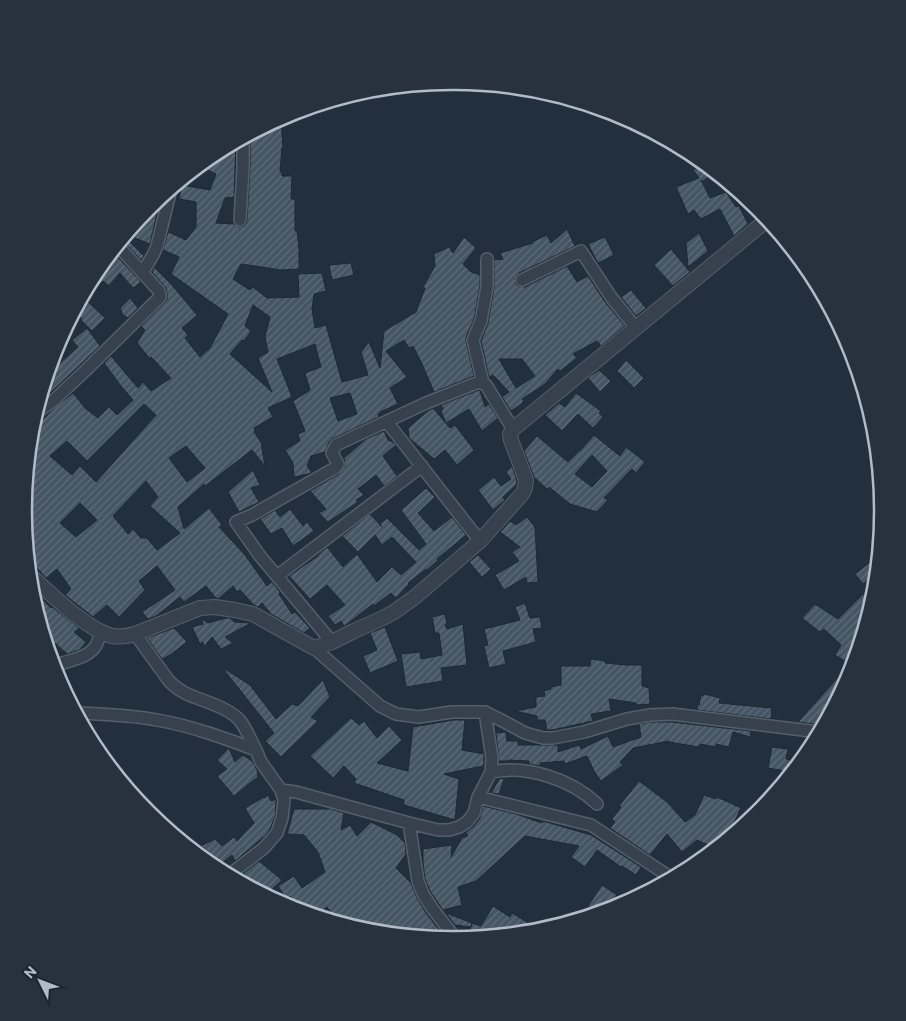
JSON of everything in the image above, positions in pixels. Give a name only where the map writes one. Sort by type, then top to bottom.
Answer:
[{"type":"street","points":[[240,220],[243,146]]},
{"type":"street","points":[[142,273],[157,246],[168,202]]},
{"type":"street","points":[[314,648],[332,642],[394,612],[415,597],[480,541],[522,494],[525,488],[526,480],[511,440],[510,434],[512,429],[761,225]]},
{"type":"street","points":[[46,406],[90,366],[160,297],[159,292],[122,251]]},
{"type":"street","points":[[522,280],[581,252],[610,297],[636,328]]},
{"type":"street","points":[[488,259],[488,285],[480,321],[473,340],[483,383],[512,429]]},
{"type":"street","points":[[332,642],[277,576],[236,522],[334,468],[338,464],[332,453],[333,448],[336,446],[426,402],[479,382],[483,383]]},
{"type":"street","points":[[387,422],[480,541]]},
{"type":"street","points":[[277,576],[422,466]]},
{"type":"street","points":[[39,583],[74,613],[101,632],[114,636],[135,634],[200,608],[235,610],[253,614],[314,648],[380,706],[396,714],[419,717],[452,712],[485,712],[525,733],[542,738],[563,737],[627,719],[665,714],[811,731]]},
{"type":"street","points":[[62,663],[87,654],[96,646],[101,632]]},
{"type":"street","points":[[135,634],[176,688],[229,712],[242,722],[261,762],[281,790],[284,800],[282,818],[277,833],[264,848],[236,870]]},
{"type":"street","points":[[281,790],[296,792],[438,830],[449,830],[459,827],[467,822],[474,812],[478,797],[492,766],[485,712]]},
{"type":"street","points":[[85,713],[157,720],[203,730],[256,750]]},
{"type":"street","points":[[492,766],[565,782],[580,790],[597,804]]},
{"type":"street","points":[[478,797],[591,824],[665,874]]},
{"type":"street","points":[[409,823],[418,881],[423,894],[450,931]]},
{"type":"building","points":[[282,127],[283,147],[280,172],[282,172],[282,176],[292,176],[291,199],[295,199],[295,231],[297,231],[299,248],[299,269],[281,270],[241,264],[233,279],[250,290],[253,287],[267,298],[299,297],[298,274],[322,273],[326,291],[314,294],[312,309],[315,328],[326,325],[342,382],[368,375],[361,352],[369,342],[380,368],[384,331],[416,312],[425,288],[423,287],[435,266],[434,254],[449,247],[453,253],[464,237],[476,248],[463,264],[471,272],[480,275],[474,319],[466,337],[474,376],[434,392],[413,346],[409,348],[404,340],[386,351],[407,377],[390,388],[398,404],[380,412],[378,414],[379,417],[332,439],[325,452],[311,456],[307,466],[312,473],[294,477],[293,463],[285,450],[300,441],[298,434],[305,431],[293,401],[310,390],[305,373],[321,367],[315,344],[277,359],[292,397],[268,408],[273,417],[254,428],[254,432],[261,442],[265,466],[252,450],[205,486],[204,484],[178,507],[184,529],[209,508],[222,525],[219,527],[245,555],[267,586],[272,582],[292,614],[295,612],[310,628],[304,633],[271,614],[262,603],[258,607],[254,605],[240,590],[237,592],[233,586],[218,599],[206,586],[184,602],[180,597],[156,616],[148,619],[142,612],[175,590],[157,566],[139,581],[145,590],[119,617],[107,605],[93,617],[65,595],[71,589],[57,569],[46,578],[36,567],[33,538],[33,483],[43,420],[73,393],[85,408],[98,418],[109,407],[117,415],[133,400],[104,363],[111,356],[138,388],[143,382],[151,391],[171,378],[151,357],[150,359],[137,343],[145,330],[141,326],[167,300],[166,288],[152,272],[154,267],[197,315],[182,328],[188,335],[185,338],[200,357],[210,348],[228,314],[171,274],[179,257],[163,250],[168,232],[186,240],[196,227],[196,202],[179,199],[181,190],[186,186],[210,190],[216,174],[207,170],[236,151],[234,197],[225,198],[216,223],[234,224],[239,227],[244,226],[247,220],[250,142]],"holes":[[[253,305],[270,317],[265,337],[268,352],[258,358],[272,392],[230,354],[242,340],[244,341],[251,331],[245,326]],[[350,393],[357,414],[338,421],[330,398]],[[144,404],[156,415],[96,482],[80,466],[72,475],[50,456],[67,441],[87,461]],[[186,446],[205,468],[187,482],[169,458]],[[146,481],[158,497],[150,506],[180,533],[157,550],[147,538],[141,538],[133,529],[128,534],[113,516]],[[80,503],[97,520],[76,537],[60,523]]]},
{"type":"building","points":[[696,168],[708,177],[702,182],[710,198],[726,192],[736,207],[739,206],[748,224],[734,236],[720,209],[701,219],[694,210],[688,214],[676,187],[699,178],[693,170]]},
{"type":"building","points":[[157,212],[150,244],[133,237]]},
{"type":"building","points":[[567,229],[575,246],[519,273],[515,279],[516,284],[525,287],[567,266],[577,282],[588,276],[605,302],[625,326],[601,346],[597,341],[573,354],[577,358],[560,371],[558,369],[545,384],[522,399],[523,403],[511,411],[502,397],[509,392],[493,375],[489,377],[481,341],[488,323],[494,288],[494,260],[503,259],[500,253],[533,243],[547,235],[551,243]],"holes":[[[499,359],[522,359],[535,376],[516,388]]]},
{"type":"building","points":[[699,233],[708,251],[688,267],[686,243]]},
{"type":"building","points":[[605,237],[614,255],[598,263],[588,244]]},
{"type":"building","points":[[130,242],[144,256],[141,260],[127,245]]},
{"type":"building","points":[[671,249],[690,272],[673,286],[654,265]]},
{"type":"building","points":[[118,257],[141,282],[133,288],[120,273],[109,286],[103,281],[97,287]]},
{"type":"building","points":[[351,263],[354,275],[332,280],[329,265]]},
{"type":"building","points":[[631,290],[646,308],[636,316],[621,297]]},
{"type":"building","points":[[130,298],[138,308],[128,318],[123,315],[120,308]]},
{"type":"building","points":[[88,302],[105,318],[92,331],[80,317]]},
{"type":"building","points":[[87,328],[100,346],[50,393],[60,363],[78,347],[72,340]]},
{"type":"building","points":[[626,360],[644,378],[634,388],[617,371]]},
{"type":"building","points":[[599,370],[611,381],[600,392],[588,378]]},
{"type":"building","points":[[479,390],[485,407],[489,404],[498,418],[482,431],[469,409],[446,423],[441,411],[443,409],[441,405]]},
{"type":"building","points":[[576,393],[601,411],[599,413],[603,417],[593,428],[578,414],[562,431],[545,415],[559,403],[565,407]]},
{"type":"building","points":[[433,408],[450,428],[455,425],[474,450],[457,465],[445,450],[434,459],[409,438],[408,428]]},
{"type":"building","points":[[384,431],[388,440],[396,445],[383,456],[397,476],[384,486],[376,475],[358,489],[364,495],[356,500],[358,502],[328,522],[319,513],[326,509],[310,491],[339,474],[345,465],[344,458],[366,439]]},
{"type":"building","points":[[594,435],[620,456],[626,447],[645,462],[636,473],[632,469],[604,498],[608,500],[597,512],[570,504],[549,487],[547,489],[534,477],[524,451],[537,436],[568,462]],"holes":[[[592,455],[607,471],[592,487],[575,474]]]},
{"type":"building","points":[[512,466],[517,481],[516,485],[503,497],[505,500],[493,510],[478,490],[494,477],[501,486],[511,479],[506,472]]},
{"type":"building","points":[[253,470],[260,485],[251,488],[259,502],[239,512],[228,492]]},
{"type":"building","points":[[426,488],[435,497],[418,513],[434,531],[452,517],[466,535],[437,559],[427,570],[408,583],[396,598],[391,593],[346,625],[344,626],[341,621],[335,625],[328,616],[345,605],[327,585],[310,599],[289,576],[318,556],[327,547],[343,567],[357,554],[377,582],[392,567],[401,575],[416,562],[392,537],[382,545],[375,535],[358,552],[342,536],[370,514],[382,527],[380,524],[387,518],[419,550],[426,544],[401,510]]},
{"type":"building","points":[[290,509],[303,526],[307,522],[314,531],[293,546],[282,528],[271,534],[260,519],[275,510],[280,517]]},
{"type":"building","points":[[527,517],[535,527],[538,582],[527,583],[526,577],[504,590],[495,575],[519,561],[512,552],[520,547],[500,532],[510,521],[516,525]]},
{"type":"building","points":[[478,555],[491,569],[482,577],[469,562]]},
{"type":"building","points":[[870,562],[867,580],[863,584],[855,574]]},
{"type":"building","points":[[863,594],[864,595],[845,661],[835,655],[841,645],[824,629],[820,632],[802,618],[815,604],[838,619]]},
{"type":"building","points":[[42,600],[79,628],[74,632],[86,642],[79,650],[67,654],[55,643]]},
{"type":"building","points":[[525,603],[530,618],[540,617],[542,628],[533,629],[536,642],[503,651],[506,664],[489,668],[484,646],[488,645],[484,629],[520,620],[515,607]]},
{"type":"building","points":[[445,614],[447,629],[463,624],[467,665],[441,668],[443,681],[406,687],[401,654],[420,652],[421,659],[442,655],[439,633],[435,633],[432,617]]},
{"type":"building","points":[[230,618],[234,622],[251,623],[225,637],[233,643],[221,649],[212,637],[204,647],[203,642],[200,644],[192,627],[203,624],[204,620],[208,623]]},
{"type":"building","points":[[385,627],[398,661],[370,673],[363,656],[377,650],[370,633]]},
{"type":"building","points":[[174,628],[187,642],[162,659],[147,638]]},
{"type":"building","points":[[591,659],[605,661],[605,663],[642,665],[642,686],[649,688],[650,704],[636,705],[636,703],[609,699],[611,711],[591,714],[593,721],[552,730],[547,730],[545,720],[537,720],[537,716],[515,711],[536,707],[536,697],[545,696],[544,691],[561,685],[561,666],[590,666]]},
{"type":"building","points":[[225,669],[250,685],[276,719],[292,704],[298,706],[323,680],[330,697],[311,717],[318,721],[281,757],[265,741],[274,733]]},
{"type":"building","points":[[838,677],[815,724],[798,722]]},
{"type":"building","points":[[704,694],[720,698],[719,703],[772,708],[771,719],[697,710],[701,695],[703,696]]},
{"type":"building","points":[[351,718],[359,725],[364,721],[377,738],[389,726],[402,740],[377,763],[408,771],[413,727],[453,720],[465,720],[462,750],[484,754],[484,762],[483,766],[444,774],[459,779],[455,820],[404,805],[404,800],[354,783],[356,779],[344,766],[333,778],[310,756]]},
{"type":"building","points":[[672,722],[751,731],[750,737],[733,732],[729,747],[716,744],[716,747],[700,744],[699,747],[669,741],[633,748],[620,762],[623,765],[601,781],[587,756],[565,764],[564,761],[540,763],[540,766],[529,764],[529,761],[499,761],[496,733],[506,732],[507,741],[518,741],[518,745],[558,745],[558,752],[579,745],[581,749],[608,736],[613,747],[641,737],[639,724]]},
{"type":"building","points":[[772,747],[788,749],[786,759],[791,760],[783,771],[768,768]]},
{"type":"building","points":[[229,748],[235,762],[243,755],[253,762],[258,777],[246,786],[247,788],[245,787],[234,796],[217,776],[227,769],[217,760]]},
{"type":"building","points":[[500,778],[504,779],[499,794],[491,793]]},
{"type":"building","points":[[639,781],[667,802],[685,822],[695,815],[704,795],[716,799],[717,797],[741,808],[734,823],[708,845],[697,840],[682,852],[667,834],[650,855],[610,828],[615,822],[612,819],[621,807],[619,806]]},
{"type":"building","points":[[268,795],[271,801],[276,799],[275,816],[270,829],[266,835],[235,861],[232,855],[223,862],[201,846],[215,839],[222,846],[234,837],[237,841],[254,823],[245,808]]},
{"type":"building","points":[[483,806],[591,835],[641,867],[636,875],[597,850],[585,867],[571,857],[579,846],[525,836],[476,881],[458,887],[462,905],[443,910],[430,891],[425,879],[423,849],[452,845],[451,857],[462,838],[468,836],[467,831],[480,818]]},
{"type":"building","points":[[294,809],[331,809],[344,813],[341,830],[350,825],[357,836],[371,822],[397,835],[405,843],[406,854],[396,868],[411,883],[417,898],[439,931],[398,927],[344,917],[332,913],[327,907],[322,910],[292,899],[290,896],[284,896],[278,886],[294,876],[302,888],[325,872],[318,852],[304,835],[287,834]]},
{"type":"building","points":[[259,861],[282,880],[271,890],[244,875]]},
{"type":"building","points":[[602,885],[617,895],[614,899],[591,908],[588,906]]},
{"type":"building","points":[[493,906],[510,917],[512,913],[530,924],[470,930],[472,923],[481,926]]},
{"type":"building","points":[[446,913],[472,923],[471,927],[455,925]]}]
